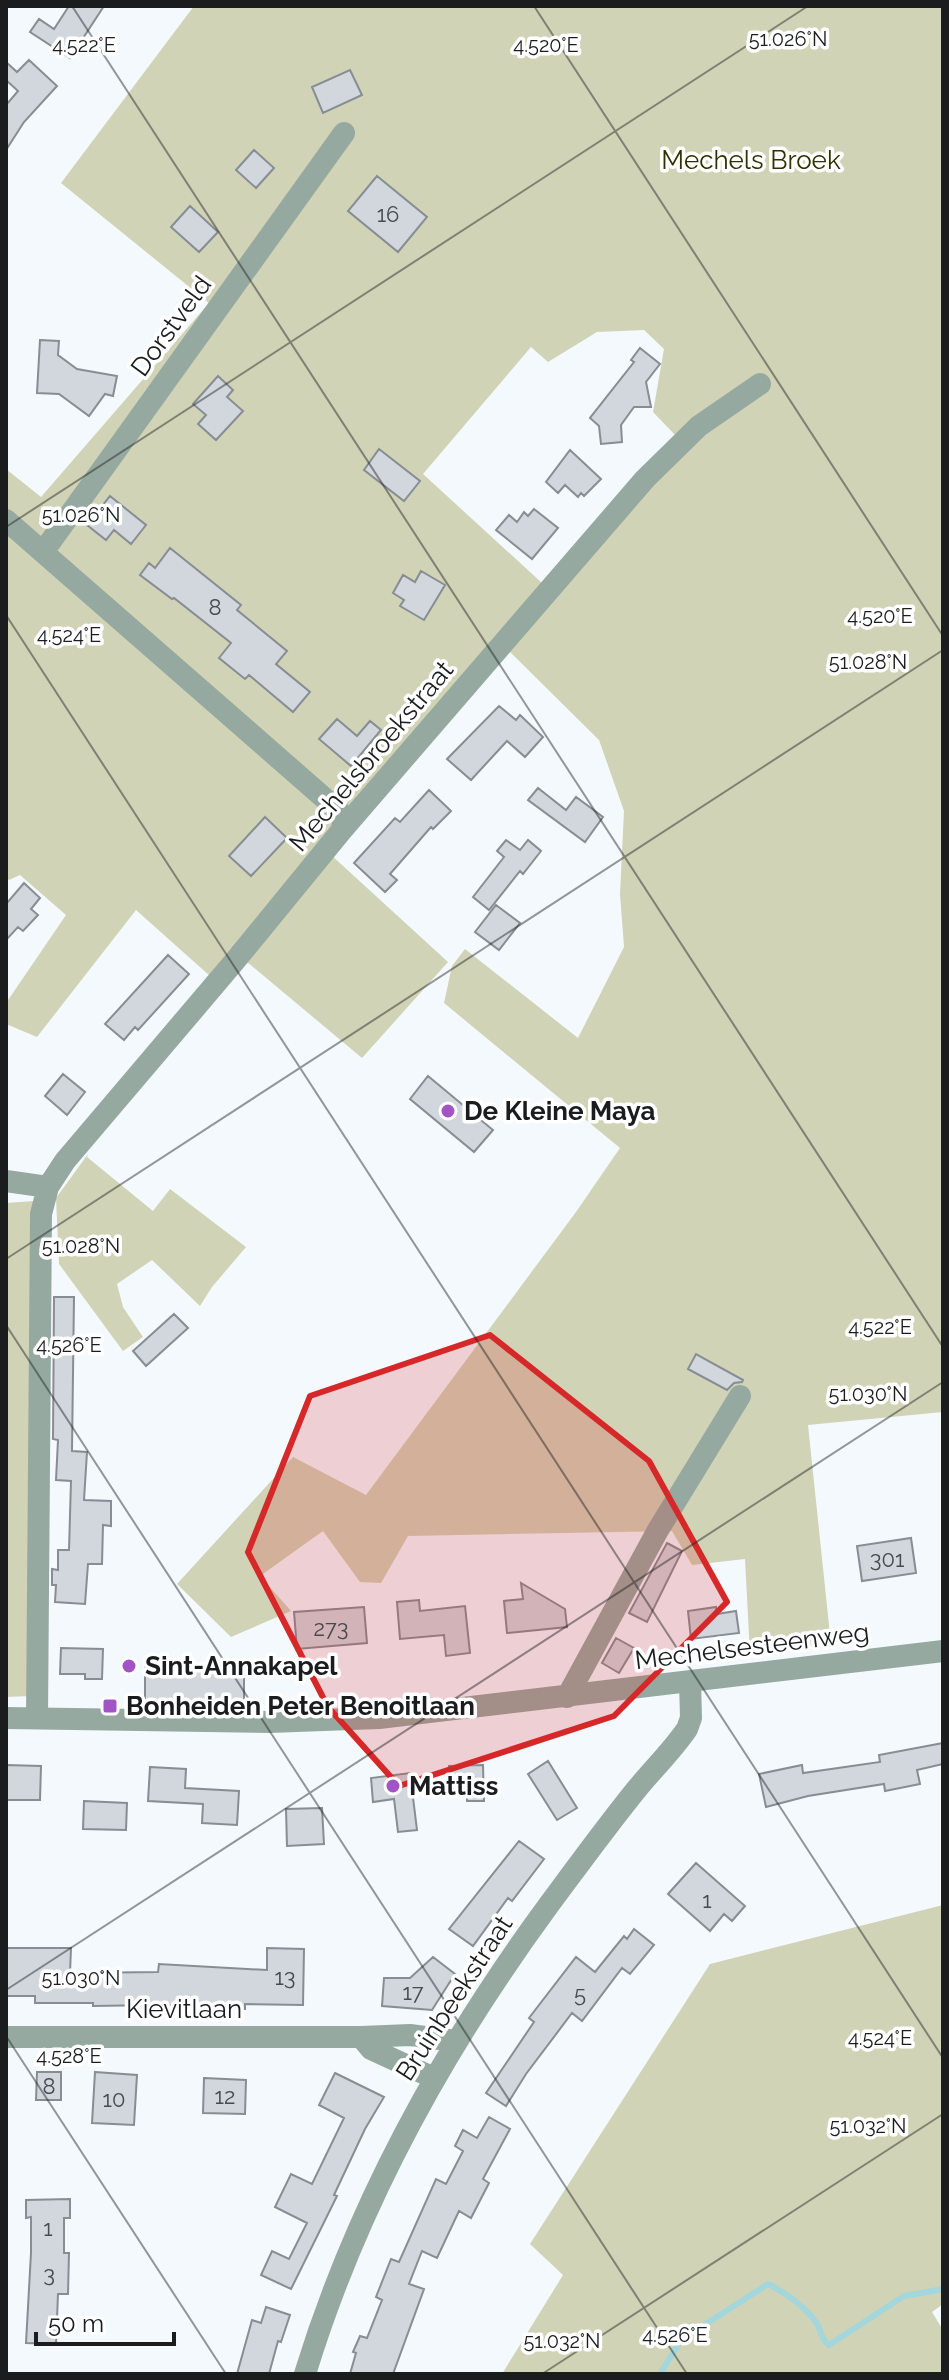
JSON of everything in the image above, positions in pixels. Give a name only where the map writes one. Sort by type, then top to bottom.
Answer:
[{"type":"street","name":"Dorstveld","points":[[43,552],[344,133]]},
{"type":"street","name":"Mechelsbroekstraat","points":[[48,1187],[65,1161],[342,830],[645,479],[699,426],[760,384]]},
{"type":"street","points":[[6,520],[339,811],[343,820],[342,830]]},
{"type":"street","points":[[6,1181],[48,1187],[41,1214],[37,1718]]},
{"type":"street","name":"Mechelsesteenweg","points":[[567,1697],[658,1530],[740,1396]]},
{"type":"street","name":"Mechelsesteenweg","points":[[6,1718],[269,1722],[379,1718],[943,1651]]},
{"type":"street","name":"Bruinbeekstraat","points":[[305,2374],[326,2307],[367,2207],[434,2078],[455,2041],[546,1908],[687,1729],[691,1718],[690,1682]]},
{"type":"street","name":"Kievitlaan","points":[[6,2037],[410,2035],[455,2041]]},
{"type":"street","points":[[361,2037],[371,2049],[434,2078]]},
{"type":"highlighted area","points":[[490,1335],[649,1461],[727,1602],[614,1716],[399,1786],[328,1707],[248,1552],[310,1396]]},
{"type":"green space","name":"Mechels Broek","points":[[194,6],[943,6],[943,1412],[808,1425],[831,1644],[750,1655],[745,1559],[692,1565],[672,1531],[408,1536],[381,1583],[360,1582],[323,1531],[260,1576],[291,1611],[231,1637],[177,1584],[293,1457],[366,1495],[620,1148],[444,1003],[452,966],[465,949],[578,1038],[624,947],[620,894],[624,811],[599,740],[499,641],[318,843],[448,962],[362,1058],[247,962],[210,976],[136,910],[37,1037],[6,1024],[6,1003],[66,915],[20,875],[9,880],[6,877],[6,469],[41,497],[209,303],[61,183]],"holes":[[[644,330],[664,349],[653,412],[676,436],[542,583],[423,474],[531,347],[548,362],[597,332]]]},
{"type":"green space","points":[[88,1154],[87,1157],[153,1211],[170,1189],[246,1247],[200,1306],[152,1260],[117,1284],[123,1307],[143,1337],[123,1351],[59,1264],[56,1198]]},
{"type":"green space","points":[[34,1201],[31,1696],[6,1697],[6,1203]]},
{"type":"green space","points":[[943,1905],[943,2304],[932,2312],[943,2330],[943,2374],[502,2374],[563,2275],[530,2244],[710,1964]]},
{"type":"building","points":[[69,6],[104,6],[70,58],[30,32],[39,19],[54,29]]},
{"type":"building","points":[[29,60],[57,86],[24,122],[6,150],[6,105],[18,91],[6,80],[6,62],[17,72]]},
{"type":"building","points":[[350,70],[362,95],[323,113],[312,87]]},
{"type":"building","points":[[254,150],[274,168],[256,188],[236,170]]},
{"type":"building","points":[[377,176],[427,217],[398,252],[348,211]]},
{"type":"building","points":[[190,206],[218,232],[199,252],[171,227]]},
{"type":"building","points":[[40,340],[59,341],[58,355],[77,369],[117,376],[113,396],[105,394],[89,416],[59,394],[37,393]]},
{"type":"building","points":[[640,348],[660,364],[646,382],[651,407],[634,407],[621,425],[622,442],[601,444],[599,426],[590,418],[634,362],[631,360]]},
{"type":"building","points":[[218,376],[233,390],[227,397],[243,411],[216,440],[198,424],[206,415],[193,404]]},
{"type":"building","points":[[379,449],[420,481],[404,501],[364,470]]},
{"type":"building","points":[[570,450],[601,479],[584,496],[581,493],[578,497],[565,485],[558,493],[546,482]]},
{"type":"building","points":[[110,496],[146,525],[131,544],[114,530],[106,540],[87,525]]},
{"type":"building","points":[[534,509],[558,528],[532,559],[496,530],[509,515],[517,522],[524,512],[528,516]]},
{"type":"building","points":[[170,548],[241,605],[237,610],[287,651],[276,664],[310,692],[293,712],[249,675],[245,679],[219,658],[231,643],[140,575],[149,563],[155,568]]},
{"type":"building","points":[[421,571],[445,585],[424,620],[400,606],[404,600],[393,593],[403,575],[415,582]]},
{"type":"building","points":[[499,706],[516,720],[520,715],[543,737],[525,757],[507,741],[471,780],[447,759]]},
{"type":"building","points":[[337,719],[357,736],[370,721],[381,730],[351,766],[319,739]]},
{"type":"building","points":[[538,788],[566,810],[576,797],[603,817],[585,842],[528,800]]},
{"type":"building","points":[[429,790],[451,811],[433,829],[431,827],[390,874],[397,880],[385,892],[354,863],[395,818],[400,822]]},
{"type":"building","points":[[265,817],[287,838],[251,876],[229,856]]},
{"type":"building","points":[[506,840],[520,850],[528,840],[541,851],[523,874],[520,871],[489,910],[473,897],[504,857],[497,851]]},
{"type":"building","points":[[24,883],[40,898],[31,909],[38,915],[23,931],[18,927],[6,940],[6,904]]},
{"type":"building","points":[[496,905],[520,923],[499,950],[475,932]]},
{"type":"building","points":[[168,955],[189,974],[138,1030],[135,1027],[124,1040],[105,1024]]},
{"type":"building","points":[[63,1074],[85,1092],[67,1115],[45,1096]]},
{"type":"building","points":[[428,1076],[493,1130],[474,1152],[410,1099]]},
{"type":"building","points":[[54,1297],[74,1297],[72,1451],[87,1452],[84,1500],[111,1501],[111,1526],[103,1525],[102,1564],[88,1564],[85,1604],[55,1602],[56,1585],[52,1585],[52,1569],[58,1570],[58,1550],[69,1550],[71,1481],[56,1480],[58,1440],[53,1439]]},
{"type":"building","points":[[174,1314],[188,1328],[146,1366],[133,1351]]},
{"type":"building","points":[[696,1354],[742,1382],[734,1383],[727,1390],[688,1369]]},
{"type":"building","points":[[911,1538],[916,1573],[862,1581],[857,1546]]},
{"type":"building","points":[[667,1543],[682,1551],[647,1622],[629,1613]]},
{"type":"building","points":[[521,1583],[565,1609],[567,1627],[507,1633],[504,1601],[523,1599]]},
{"type":"building","points":[[419,1600],[420,1611],[465,1606],[470,1653],[446,1656],[444,1635],[400,1639],[397,1602]]},
{"type":"building","points":[[364,1607],[367,1643],[297,1649],[294,1612]]},
{"type":"building","points":[[716,1607],[717,1614],[736,1611],[739,1633],[691,1639],[688,1611]]},
{"type":"building","points":[[616,1638],[634,1648],[619,1673],[602,1663]]},
{"type":"building","points":[[61,1648],[103,1649],[102,1679],[85,1679],[85,1674],[60,1674]]},
{"type":"building","points":[[212,1665],[212,1672],[244,1671],[244,1704],[145,1705],[145,1666]]},
{"type":"building","points":[[943,1743],[943,1764],[917,1770],[920,1784],[885,1791],[884,1784],[808,1796],[766,1807],[759,1774],[802,1765],[803,1773],[880,1762],[879,1755]]},
{"type":"building","points":[[548,1761],[577,1808],[557,1820],[528,1774]]},
{"type":"building","points":[[6,1765],[41,1766],[40,1800],[6,1800]]},
{"type":"building","points":[[483,1765],[484,1801],[467,1801],[467,1786],[450,1787],[449,1766]]},
{"type":"building","points":[[150,1767],[186,1769],[185,1788],[239,1791],[237,1825],[202,1823],[203,1804],[148,1801]]},
{"type":"building","points":[[410,1773],[417,1830],[398,1832],[394,1799],[373,1802],[371,1778]]},
{"type":"building","points":[[84,1801],[127,1803],[126,1830],[83,1829]]},
{"type":"building","points":[[322,1808],[324,1844],[287,1846],[286,1809]]},
{"type":"building","points":[[519,1841],[544,1859],[512,1901],[508,1898],[473,1946],[449,1929]]},
{"type":"building","points":[[696,1863],[745,1906],[732,1921],[724,1914],[710,1931],[668,1894]]},
{"type":"building","points":[[634,1929],[654,1945],[630,1974],[622,1968],[582,2021],[572,2013],[506,2106],[486,2093],[534,2022],[529,2018],[576,1957],[595,1972],[624,1936],[627,1939]]},
{"type":"building","points":[[6,1948],[71,1948],[70,1973],[158,1972],[159,1964],[267,1970],[267,1948],[304,1949],[303,2005],[245,2004],[245,2009],[35,2003],[35,1996],[6,1996]]},
{"type":"building","points":[[433,1957],[455,1974],[432,2010],[382,2006],[384,1978],[410,1978]]},
{"type":"building","points":[[37,2072],[61,2072],[61,2100],[36,2100]]},
{"type":"building","points":[[95,2072],[137,2075],[134,2125],[92,2123]]},
{"type":"building","points":[[335,2073],[384,2097],[365,2129],[334,2195],[337,2196],[291,2289],[261,2275],[272,2251],[289,2259],[307,2223],[275,2207],[291,2174],[312,2184],[344,2118],[319,2105]]},
{"type":"building","points":[[204,2078],[246,2080],[245,2114],[203,2113]]},
{"type":"building","points":[[489,2117],[510,2129],[483,2179],[489,2183],[471,2218],[459,2211],[437,2258],[422,2251],[409,2284],[424,2289],[393,2374],[350,2374],[356,2353],[353,2352],[360,2336],[367,2338],[382,2300],[376,2297],[391,2259],[399,2262],[436,2179],[446,2184],[463,2151],[455,2146],[463,2130],[477,2138]]},
{"type":"building","points":[[70,2199],[70,2218],[64,2218],[64,2253],[69,2253],[68,2294],[58,2294],[56,2344],[26,2343],[31,2217],[26,2218],[26,2200]]},
{"type":"building","points":[[266,2307],[290,2315],[281,2342],[278,2341],[269,2374],[237,2374],[252,2320],[261,2323]]},
{"type":"waterway","points":[[660,2374],[681,2340],[768,2284],[806,2311],[829,2345],[904,2296],[943,2289]]},
{"type":"place","name":"De Kleine Maya","points":[[448,1111]]},
{"type":"place","name":"Sint-Annakapel","points":[[129,1666]]},
{"type":"place","name":"Bonheiden Peter Benoitlaan","points":[[110,1706]]},
{"type":"place","name":"Mattiss","points":[[393,1786]]}]
